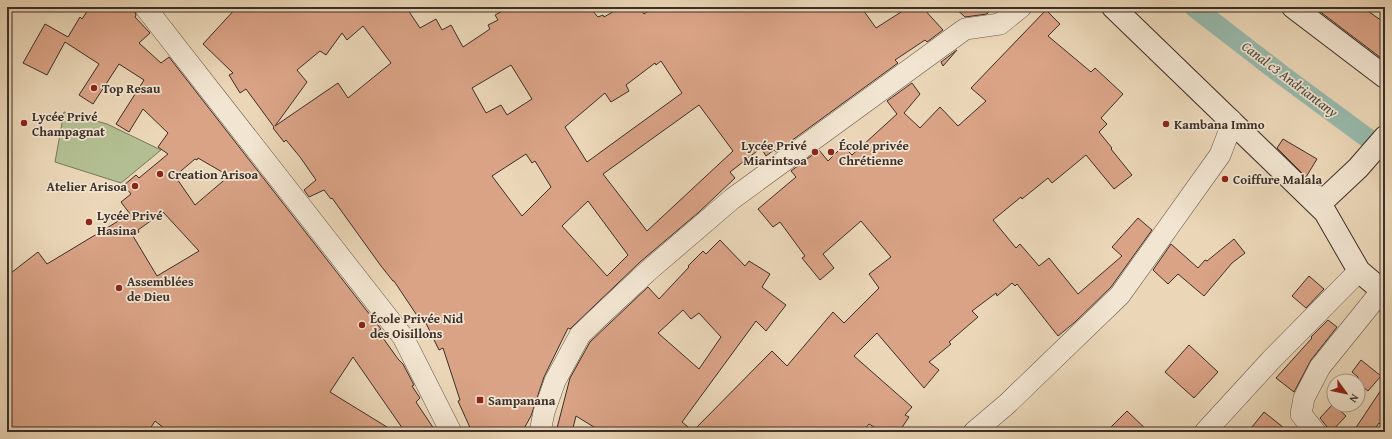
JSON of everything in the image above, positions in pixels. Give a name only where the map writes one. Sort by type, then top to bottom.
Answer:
[{"type":"main road","points":[[1113,7],[1325,212],[1359,271],[1383,292]]},
{"type":"main road","points":[[1293,7],[1385,77]]},
{"type":"main road","points":[[1325,212],[1338,200],[1373,156],[1385,137]]},
{"type":"main road","points":[[1306,193],[1325,199],[1373,156]]},
{"type":"street","points":[[145,7],[403,337],[451,432]]},
{"type":"street","points":[[540,432],[544,412],[555,381],[580,335],[648,271],[732,199],[965,29],[1000,24],[1021,7]]},
{"type":"street","points":[[974,432],[1007,404],[1120,295],[1220,155],[1232,124],[1231,120]]},
{"type":"street","points":[[1205,432],[1271,360],[1359,271]]},
{"type":"street","points":[[1315,432],[1301,414],[1304,398],[1320,367],[1375,299],[1383,292]]},
{"type":"green space","points":[[64,112],[107,124],[161,150],[121,183],[55,162]]},
{"type":"building","points":[[90,7],[133,7],[136,15],[135,17],[150,33],[139,43],[161,63],[169,57],[381,329],[378,331],[403,364],[414,385],[412,386],[420,398],[416,402],[436,432],[405,432],[353,357],[330,392],[395,432],[169,432],[155,421],[148,432],[7,432],[7,276],[38,252],[47,264],[130,214],[121,202],[131,194],[124,185],[136,175],[139,178],[168,154],[158,147],[168,133],[143,109],[129,132],[116,124],[144,80],[119,64],[93,104],[79,95],[99,64],[65,42],[47,75],[23,63],[45,24],[68,37],[80,17],[82,19]],"holes":[[[198,158],[229,176],[195,205],[175,176]],[[163,212],[199,251],[157,276],[133,236],[139,232],[138,230]]]},
{"type":"building","points":[[237,7],[406,7],[420,28],[436,19],[442,30],[451,25],[463,47],[490,29],[488,25],[498,20],[495,15],[510,7],[589,7],[598,17],[603,15],[604,17],[621,7],[639,7],[644,14],[654,7],[861,7],[876,28],[909,7],[922,7],[943,30],[927,42],[925,40],[895,60],[898,63],[776,152],[774,150],[766,156],[761,148],[730,172],[735,178],[699,212],[640,262],[570,329],[568,328],[544,377],[531,416],[522,432],[472,432],[458,401],[460,400],[443,348],[439,350],[422,315],[418,317],[394,281],[381,266],[332,198],[331,199],[324,190],[309,197],[304,190],[316,180],[286,140],[284,142],[273,128],[274,127],[246,89],[240,93],[229,75],[233,73],[203,44]],"holes":[[[363,26],[391,63],[348,98],[338,83],[275,126],[307,82],[297,70],[320,51],[326,55],[342,33],[347,40]],[[661,61],[682,93],[587,162],[565,127],[605,93],[611,102],[629,91],[626,85],[655,63],[656,65]],[[511,65],[532,99],[507,115],[501,105],[486,113],[472,88]],[[699,105],[733,151],[647,231],[603,174]],[[526,154],[532,163],[535,161],[551,187],[522,216],[492,176]],[[588,201],[628,255],[607,276],[562,226]]]},
{"type":"building","points":[[954,7],[992,7],[987,14],[965,17]]},
{"type":"building","points":[[1314,7],[1362,7],[1385,23],[1385,61]]},
{"type":"building","points":[[1046,10],[1060,24],[1048,36],[1091,72],[1095,68],[1123,94],[1101,118],[1107,124],[1099,132],[1132,175],[1114,189],[1086,155],[1052,183],[1048,178],[1022,199],[1021,197],[993,220],[1016,248],[1020,244],[1039,266],[1049,258],[1078,294],[1122,256],[1112,247],[1138,218],[1152,230],[1111,287],[1075,322],[1058,336],[1017,284],[1015,286],[1012,283],[997,296],[996,293],[972,311],[978,317],[949,342],[951,344],[929,362],[939,370],[924,388],[877,333],[854,356],[912,407],[905,415],[909,417],[899,432],[882,432],[869,424],[862,432],[602,432],[576,416],[572,432],[556,432],[570,378],[590,342],[648,287],[659,299],[703,251],[706,254],[720,240],[745,266],[749,261],[770,274],[762,287],[786,305],[766,331],[756,321],[682,422],[693,431],[772,351],[787,366],[833,312],[844,323],[879,288],[869,274],[891,257],[861,221],[823,254],[834,268],[820,280],[802,258],[805,256],[780,222],[773,227],[758,209],[796,177],[791,171],[819,150],[828,161],[843,146],[852,155],[897,114],[887,101],[912,83],[920,94],[904,113],[920,128],[940,107],[958,126],[986,101],[971,88]],"holes":[[[683,310],[691,319],[699,313],[721,337],[699,369],[658,333]]]},
{"type":"building","points":[[957,50],[943,66],[941,62]]},
{"type":"building","points":[[1283,139],[1317,159],[1306,177],[1277,148]]},
{"type":"building","points":[[1234,239],[1245,253],[1232,263],[1204,296],[1178,274],[1168,284],[1153,270],[1171,244],[1198,268],[1205,260],[1207,261]]},
{"type":"building","points":[[1309,276],[1324,289],[1306,308],[1292,296]]},
{"type":"building","points":[[1328,320],[1337,327],[1311,360],[1294,392],[1276,378],[1312,338],[1311,337]]},
{"type":"building","points":[[1189,345],[1218,372],[1194,398],[1165,372]]},
{"type":"building","points":[[1361,360],[1381,376],[1368,391],[1366,389],[1366,373],[1352,372]]},
{"type":"building","points":[[1385,384],[1385,428],[1379,423],[1373,432],[1353,432]]},
{"type":"building","points":[[1127,411],[1149,432],[1106,432]]},
{"type":"building","points":[[1264,412],[1289,432],[1248,432]]},
{"type":"building","points":[[1326,412],[1326,413],[1343,413],[1346,416],[1331,432],[1320,418]]},
{"type":"waterway","name":"Canal c3 Andriantany","points":[[1194,7],[1282,75],[1385,151]]},
{"type":"place","name":"Top Resau","points":[[94,88]]},
{"type":"place","name":"Lycée Privé Champagnat","points":[[24,123]]},
{"type":"place","name":"Kambana Immo","points":[[1166,124]]},
{"type":"place","name":"Lycée Privé Miarintsoa","points":[[815,152]]},
{"type":"place","name":"École privée Chrétienne","points":[[831,152]]},
{"type":"place","name":"Creation Arisoa","points":[[160,174]]},
{"type":"place","name":"Coiffure Malala","points":[[1225,179]]},
{"type":"place","name":"Atelier Arisoa","points":[[135,186]]},
{"type":"place","name":"Lycée Privé Hasina","points":[[89,222]]},
{"type":"place","name":"Assemblées de Dieu","points":[[119,288]]},
{"type":"place","name":"École Privée Nid des Oisillons","points":[[362,325]]},
{"type":"place","name":"Sampanana","points":[[480,400]]}]
